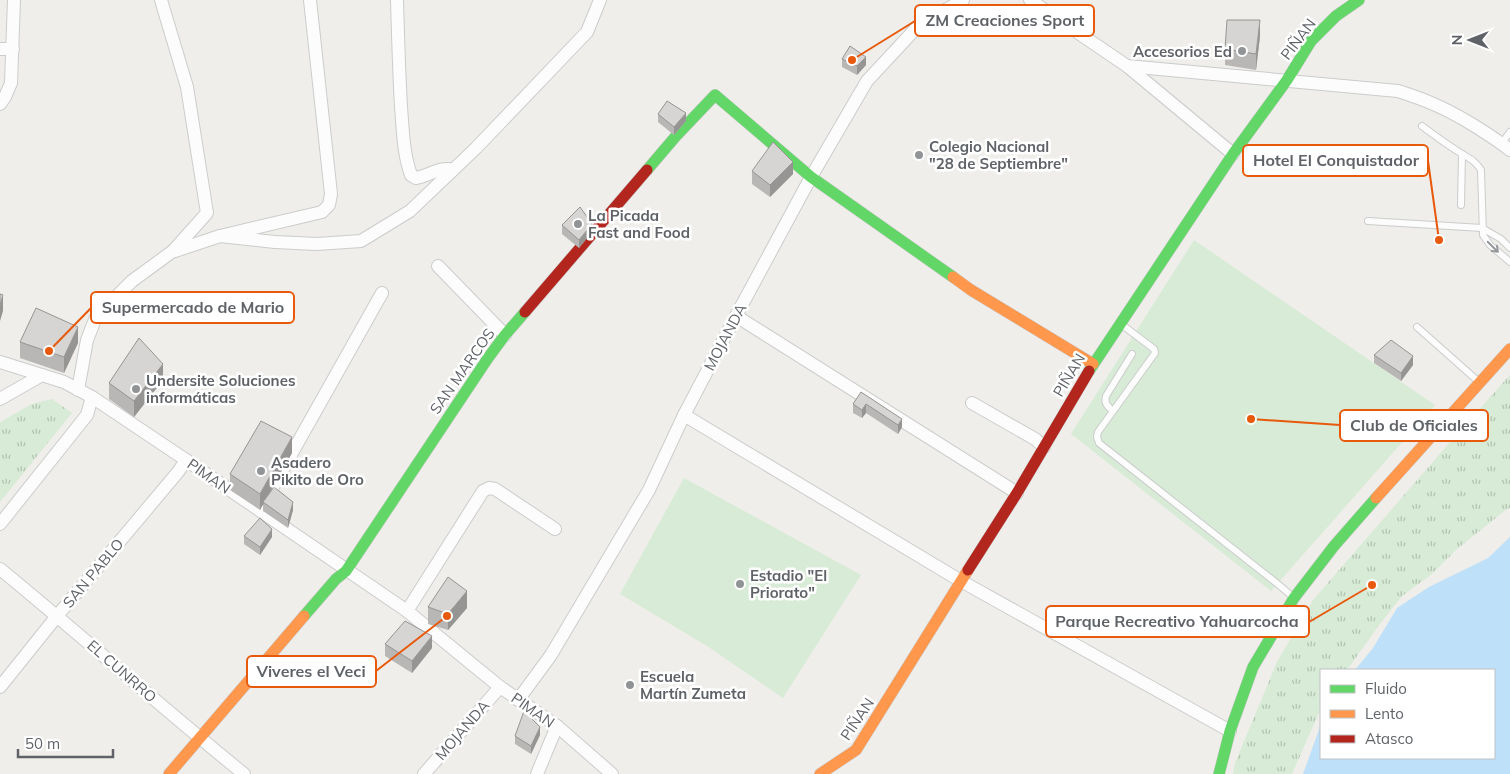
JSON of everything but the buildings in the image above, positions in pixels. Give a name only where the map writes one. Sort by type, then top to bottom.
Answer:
[{"type":"street","points":[[0,104],[5,97],[10,83],[6,49],[14,0]]},
{"type":"street","points":[[78,390],[87,340],[96,317],[132,281],[173,252],[207,213],[187,87],[161,0]]},
{"type":"street","points":[[173,252],[220,236],[322,212],[329,205],[331,194],[310,0]]},
{"type":"street","points":[[398,0],[398,54],[404,143],[409,170],[411,175],[416,178],[447,168],[453,170]]},
{"type":"street","points":[[220,236],[317,244],[361,241],[410,211],[476,148],[587,32],[600,0]]},
{"type":"street","name":"MOJANDA","points":[[518,700],[551,655],[649,490],[684,414],[736,316],[811,177],[867,81],[920,26],[963,0]]},
{"type":"street","points":[[1030,0],[1127,66],[1232,154]]},
{"type":"street","name":"PIÑAN","points":[[820,774],[856,750],[960,581],[1017,493],[1092,364],[1232,154],[1287,80],[1311,41],[1336,16],[1359,0]]},
{"type":"street","points":[[1127,66],[1398,91],[1426,100],[1452,112],[1506,146]]},
{"type":"street","name":"SAN MARCOS","points":[[169,774],[336,579],[346,571],[505,335],[670,144],[715,95],[811,177]]},
{"type":"street","points":[[811,177],[971,290],[1092,364]]},
{"type":"street","points":[[438,266],[505,335]]},
{"type":"street","points":[[260,510],[382,293]]},
{"type":"street","points":[[736,316],[1017,493]]},
{"type":"street","points":[[1220,774],[1230,731],[1253,668],[1294,598],[1334,546],[1510,349]]},
{"type":"street","name":"PIMAN","points":[[0,362],[64,382],[92,397],[186,460],[407,611],[500,687],[557,726],[612,774]]},
{"type":"street","points":[[0,399],[42,375]]},
{"type":"street","points":[[0,524],[87,414],[92,397]]},
{"type":"street","points":[[972,402],[1044,447]]},
{"type":"street","points":[[684,414],[960,581],[1230,731]]},
{"type":"street","name":"SAN PABLO","points":[[0,687],[186,460]]},
{"type":"street","points":[[407,611],[483,491],[488,488],[496,489],[555,529]]},
{"type":"street","name":"EL CUNRRO","points":[[0,569],[244,774]]},
{"type":"street","name":"MOJANDA","points":[[424,774],[500,687]]},
{"type":"street","points":[[537,774],[557,726]]},
{"type":"lane","points":[[1422,126],[1462,154],[1471,158],[1481,170],[1483,235],[1490,245],[1510,262]]},
{"type":"lane","points":[[1506,146],[1510,132]]},
{"type":"lane","points":[[1461,205],[1462,154]]},
{"type":"lane","points":[[1368,221],[1482,228],[1501,239],[1510,248]]},
{"type":"lane","points":[[1120,323],[1154,349],[1155,353],[1098,432],[1099,443],[1294,598]]},
{"type":"lane","points":[[1417,327],[1480,382]]},
{"type":"lane","points":[[1113,410],[1106,405],[1106,396],[1132,354]]},
{"type":"green space","points":[[1194,240],[1435,405],[1271,591],[1071,434]]},
{"type":"green space","points":[[1510,375],[1510,508],[1457,549],[1432,574],[1402,596],[1348,669],[1320,669],[1320,710],[1292,774],[1233,774],[1235,763],[1277,662],[1313,600]]},
{"type":"green space","points":[[52,399],[72,413],[0,502],[0,422],[32,404]]},
{"type":"green space","name":"Estadio \"El Priorato\"","points":[[684,478],[861,575],[783,698],[707,646],[620,594]]},
{"type":"water","points":[[1510,537],[1510,774],[1303,774],[1320,727],[1320,759],[1495,759],[1495,669],[1356,669],[1373,648],[1397,608],[1429,587],[1488,558]]},
{"type":"traffic: fast","points":[[1089,371],[1233,154],[1287,80],[1311,41],[1336,16],[1359,0]]},
{"type":"traffic: fast","points":[[647,170],[715,95],[811,177],[953,277]]},
{"type":"traffic: fast","points":[[304,616],[336,579],[346,571],[488,358],[525,312]]},
{"type":"traffic: fast","points":[[1219,774],[1230,731],[1253,667],[1294,598],[1334,546],[1376,498]]},
{"type":"traffic: slow","points":[[953,277],[971,290],[1093,364]]},
{"type":"traffic: slow","points":[[1376,498],[1510,349]]},
{"type":"traffic: slow","points":[[820,774],[856,750],[968,570]]},
{"type":"traffic: slow","points":[[169,774],[304,616]]},
{"type":"traffic: jam","points":[[525,312],[647,170]]},
{"type":"traffic: jam","points":[[968,570],[1017,493],[1089,371]]},
{"type":"place","name":"Accesorios Ed","points":[[1242,51]]},
{"type":"place","name":"ZM Creaciones Sport","points":[[852,60]]},
{"type":"place","name":"Colegio Nacional \"28 de Septiembre\"","points":[[919,155]]},
{"type":"place","name":"La Picada Fast and Food","points":[[578,224]]},
{"type":"place","name":"Hotel El Conquistador","points":[[1439,240]]},
{"type":"place","name":"Supermercado de Mario","points":[[49,351]]},
{"type":"place","name":"Undersite Soluciones informáticas","points":[[136,389]]},
{"type":"place","name":"Club de Oficiales","points":[[1251,419]]},
{"type":"place","name":"Asadero Pikito de Oro","points":[[261,471]]},
{"type":"place","name":"Estadio \"El Priorato\"","points":[[740,584]]},
{"type":"place","name":"Parque Recreativo Yahuarcocha","points":[[1372,585]]},
{"type":"place","name":"Viveres el Veci","points":[[447,616]]},
{"type":"place","name":"Escuela Martín Zumeta","points":[[630,685]]}]
